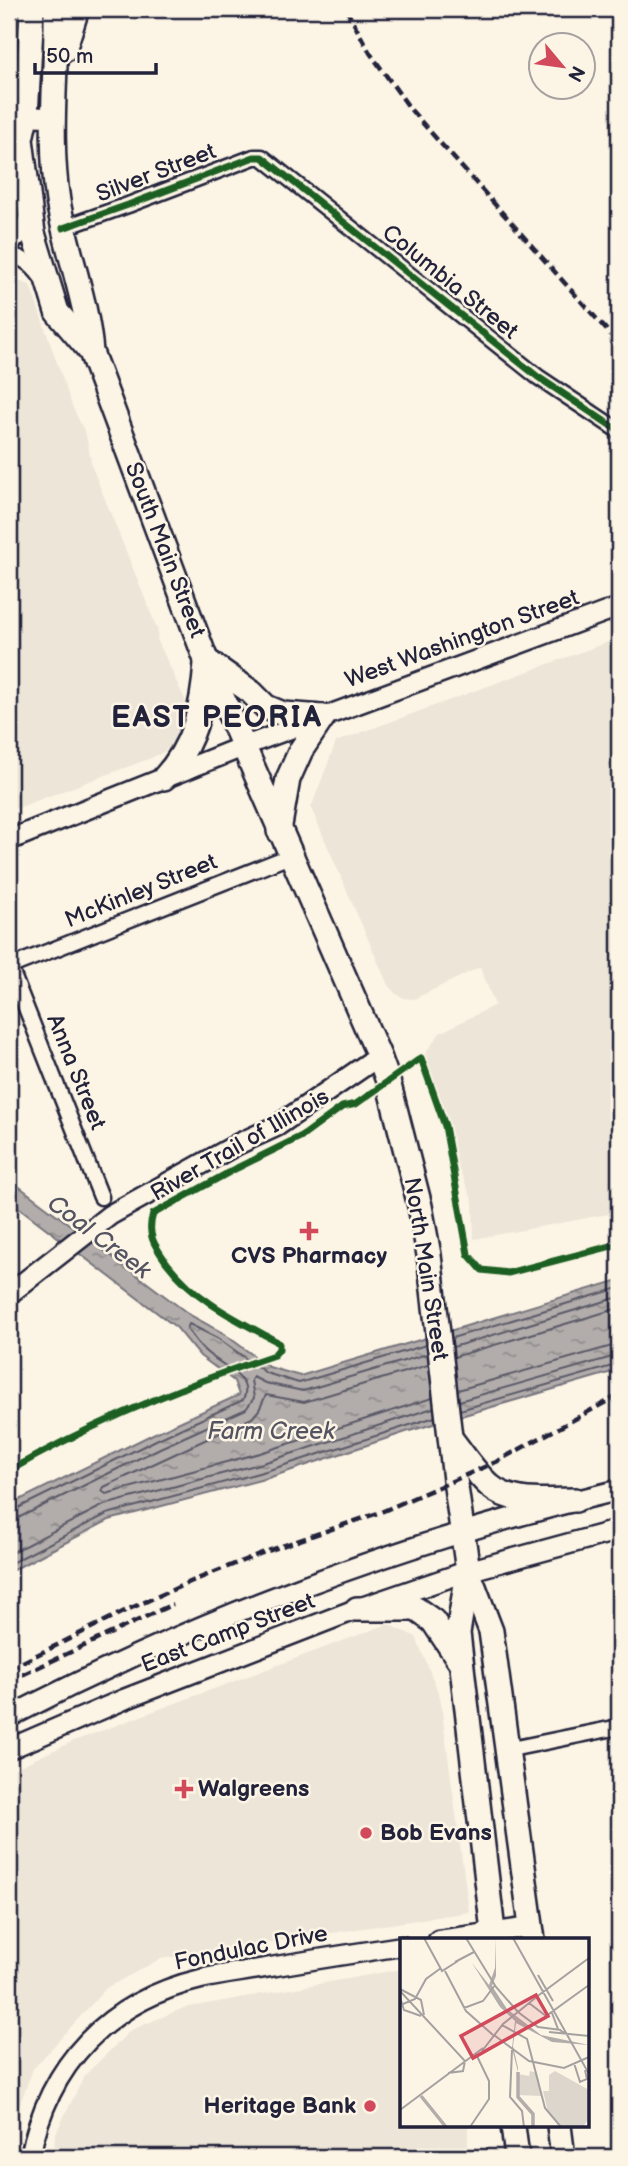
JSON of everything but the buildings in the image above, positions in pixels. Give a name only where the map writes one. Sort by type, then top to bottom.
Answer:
[{"type":"main road","name":"South Main Street","points":[[32,9],[18,116],[33,233],[57,312],[91,352]]},
{"type":"main road","name":"South Main Street","points":[[56,9],[52,117],[55,178],[63,228],[89,322],[91,352],[206,660],[242,747]]},
{"type":"main road","points":[[55,80],[76,9]]},
{"type":"main road","points":[[206,660],[251,692],[266,707],[282,715],[323,717]]},
{"type":"main road","points":[[164,778],[180,760],[193,733],[204,692],[206,660]]},
{"type":"main road","points":[[279,831],[288,779],[301,750],[323,717]]},
{"type":"main road","points":[[9,840],[242,747]]},
{"type":"main road","name":"North Main Street","points":[[242,747],[379,1056],[420,1206],[468,1571],[491,1631],[532,1934]]},
{"type":"main road","points":[[9,1294],[85,1233],[150,1191],[277,1126],[379,1056]]},
{"type":"main road","points":[[451,1439],[490,1486],[501,1492],[530,1500],[575,1500]]},
{"type":"main road","name":"East Camp Street","points":[[9,1717],[112,1666],[256,1605],[428,1541],[619,1490]]},
{"type":"main road","name":"East Camp Street","points":[[9,1749],[125,1699],[357,1609],[468,1571],[619,1530]]},
{"type":"main road","name":"North Main Street","points":[[468,1571],[458,1633],[494,1936]]},
{"type":"main road","points":[[357,1609],[416,1609],[433,1621],[462,1664]]},
{"type":"main road","points":[[513,2128],[517,2157]]},
{"type":"main road","points":[[559,2128],[563,2157]]},
{"type":"street","points":[[18,116],[52,117]]},
{"type":"street","name":"Silver Street","points":[[63,228],[254,157],[262,157]]},
{"type":"street","name":"Columbia Street","points":[[262,157],[538,377],[619,431]]},
{"type":"street","points":[[9,247],[24,229],[27,196]]},
{"type":"street","points":[[9,256],[18,257],[32,266],[49,289]]},
{"type":"street","name":"West Washington Street","points":[[242,747],[619,607]]},
{"type":"street","name":"McKinley Street","points":[[9,966],[290,856]]},
{"type":"street","name":"Anna Street","points":[[9,966],[102,1197]]},
{"type":"street","points":[[506,1750],[619,1727]]},
{"type":"street","points":[[466,1938],[532,1934]]},
{"type":"street","name":"Fondulac Drive","points":[[30,2157],[43,2107],[65,2068],[100,2028],[126,2009],[168,1989],[201,1979],[400,1946]]},
{"type":"shaded area","points":[[9,278],[30,285],[72,406],[86,435],[92,467],[158,631],[157,639],[185,700],[186,710],[183,726],[165,751],[9,811]]},
{"type":"shaded area","points":[[619,638],[619,1212],[474,1239],[473,1201],[454,1157],[448,1118],[424,1055],[440,1033],[495,1005],[480,967],[414,999],[396,994],[388,985],[311,808],[336,742]]},
{"type":"shaded area","points":[[388,1624],[416,1637],[440,1697],[469,1912],[160,1959],[106,1988],[33,2069],[9,2133],[9,1771],[74,1741]]},
{"type":"shaded area","points":[[400,1969],[400,2128],[468,2128],[468,2157],[54,2157],[55,2135],[85,2075],[131,2030],[184,2008]]},
{"type":"water","name":"Farm Creek","points":[[9,1179],[190,1315],[223,1333],[269,1367],[300,1376],[619,1280],[619,1370],[406,1432],[268,1478],[109,1520],[9,1572],[9,1505],[239,1395],[234,1381],[200,1356],[177,1328],[9,1200]]},
{"type":"railway","points":[[346,9],[370,53],[411,110],[619,344]]},
{"type":"railway","points":[[9,1669],[190,1582],[262,1553],[381,1512],[496,1462],[619,1395]]},
{"type":"railway","points":[[9,1681],[173,1604]]},
{"type":"cycle path","points":[[63,228],[254,157],[262,157],[538,377],[619,431]]},
{"type":"cycle path","name":"River Trail of Illinois","points":[[9,1471],[138,1406],[274,1355],[279,1349],[276,1341],[217,1308],[178,1276],[155,1246],[151,1234],[153,1214],[304,1135],[342,1107],[356,1104],[421,1058],[445,1126],[468,1254],[482,1270],[508,1273],[619,1244]]},
{"type":"place","name":"CVS Pharmacy","points":[[309,1231]]},
{"type":"place","name":"Walgreens","points":[[184,1789]]},
{"type":"place","name":"Bob Evans","points":[[366,1833]]},
{"type":"place","name":"Heritage Bank","points":[[370,2106]]},
{"type":"district","name":"EAST PEORIA","points":[[217,718]]},
{"type":"water label","name":"Coal Creek","points":[[99,1237]]}]
